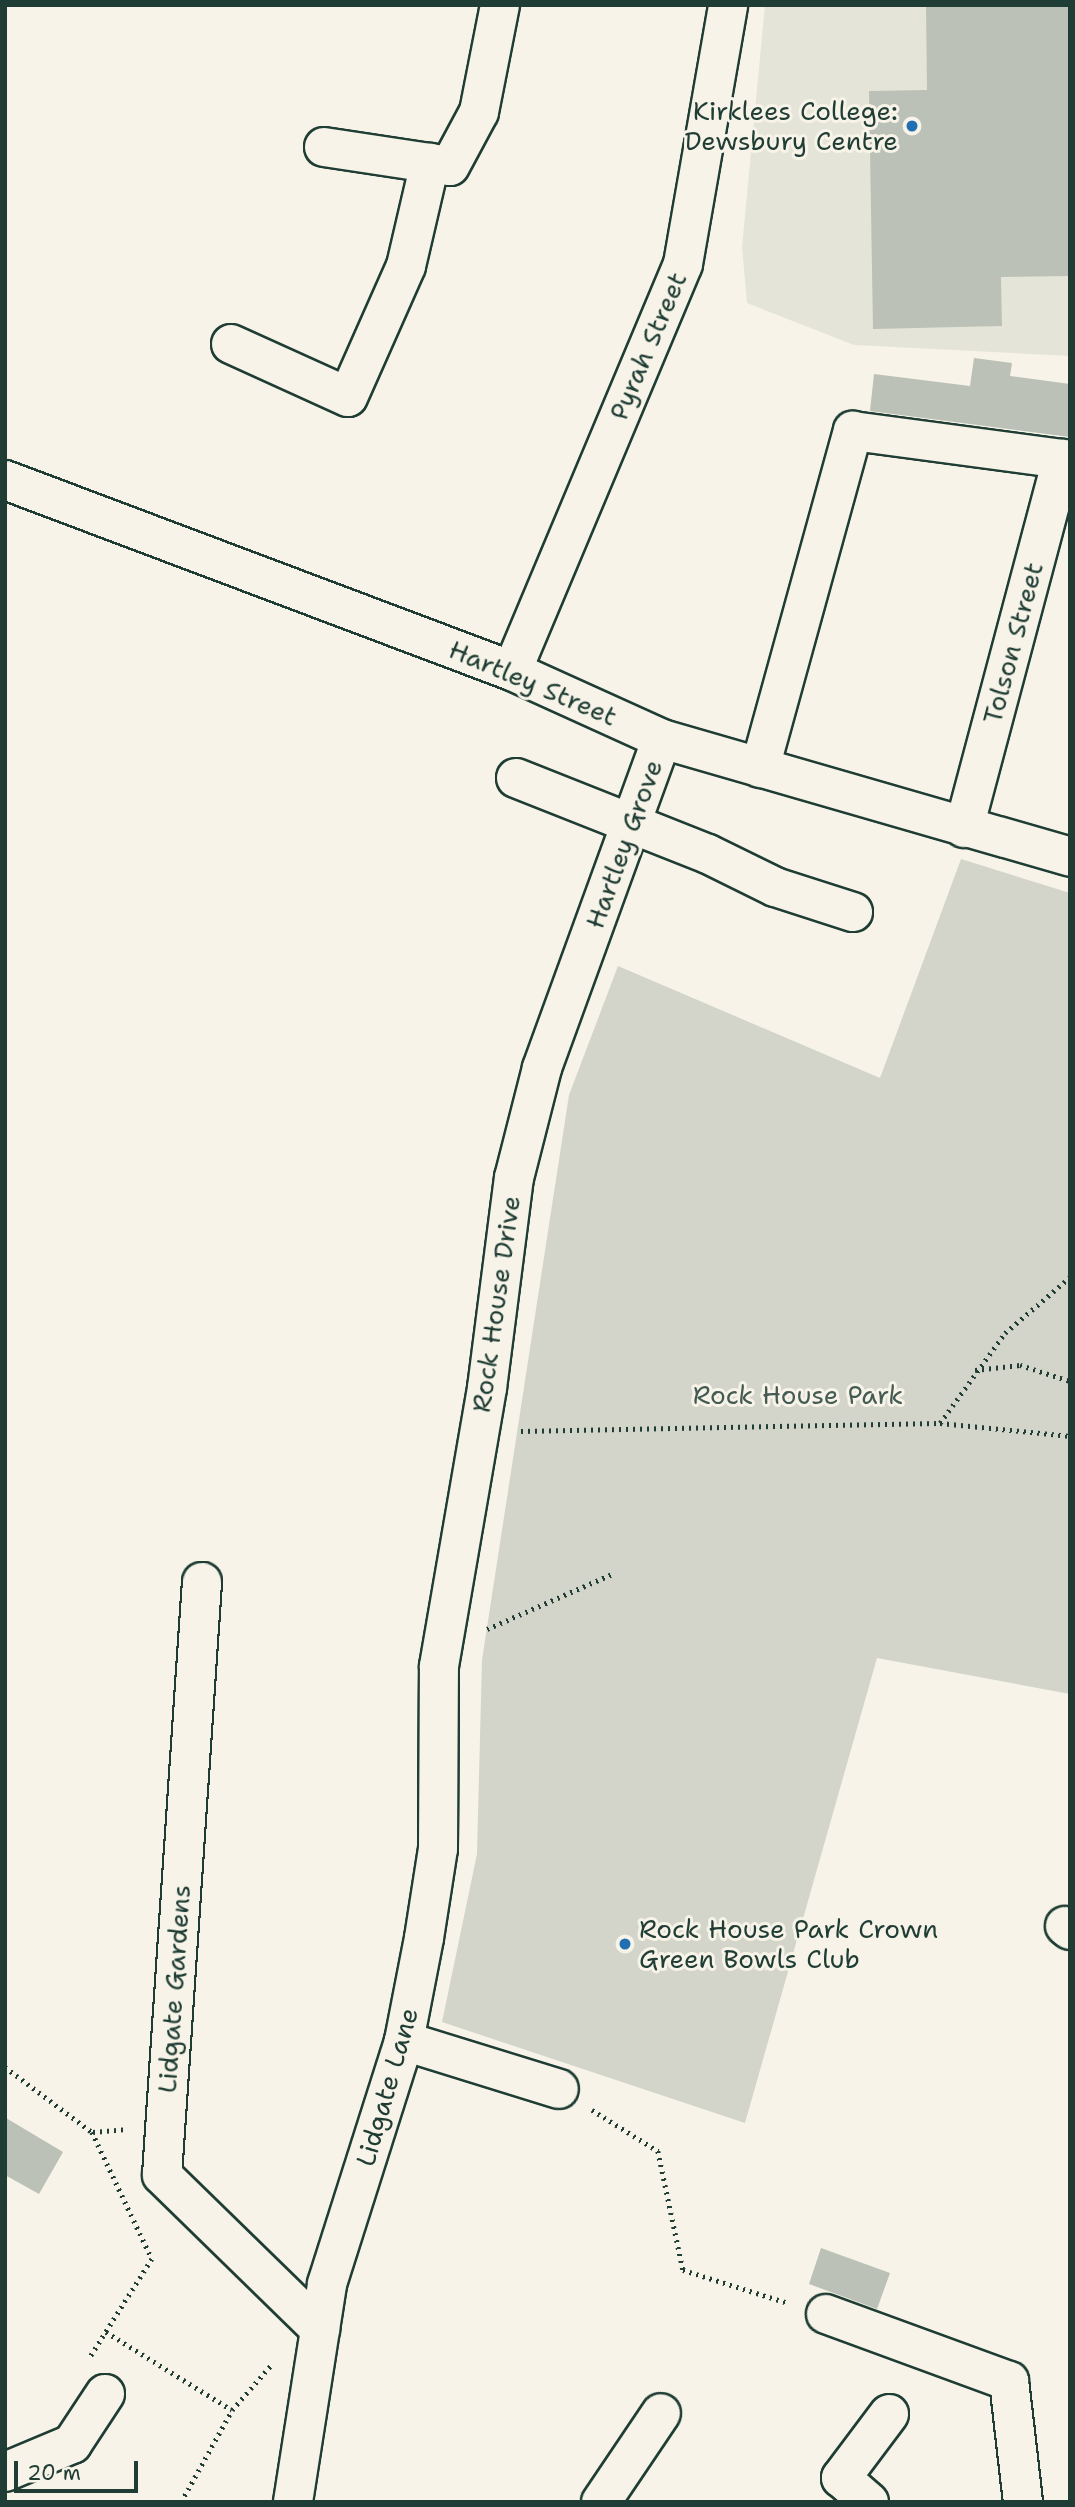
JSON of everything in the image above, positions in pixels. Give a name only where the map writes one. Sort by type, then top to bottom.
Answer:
[{"type":"street","points":[[324,147],[450,166],[479,112],[500,5]]},
{"type":"street","name":"Pyrah Street","points":[[512,671],[683,264],[727,5]]},
{"type":"street","points":[[231,344],[348,397],[406,266],[430,163]]},
{"type":"street","points":[[760,768],[853,431],[1066,459]]},
{"type":"street","name":"Tolson Street","points":[[964,828],[1066,459]]},
{"type":"street","name":"Hartley Street","points":[[5,480],[512,671],[662,739],[1070,857]]},
{"type":"street","name":"Hartley Grove","points":[[587,950],[662,739]]},
{"type":"street","points":[[516,778],[632,824],[775,887],[853,912]]},
{"type":"street","name":"Rock House Drive","points":[[441,1657],[478,1431],[514,1178],[541,1068],[587,950]]},
{"type":"street","name":"Lidgate Gardens","points":[[202,1582],[162,2175],[318,2343]]},
{"type":"street","name":"Lidgate Lane","points":[[293,2502],[327,2284],[404,2041],[438,1849],[441,1657]]},
{"type":"street","points":[[404,2041],[559,2088]]},
{"type":"street","points":[[826,2314],[1009,2381],[1023,2502]]},
{"type":"street","points":[[5,2472],[72,2444],[104,2394]]},
{"type":"street","points":[[601,2502],[661,2413]]},
{"type":"street","points":[[869,2502],[841,2478],[889,2414]]},
{"type":"path","points":[[940,1423],[975,1370],[1005,1333],[1070,1277]]},
{"type":"path","points":[[975,1370],[1020,1365],[1070,1381]]},
{"type":"path","points":[[478,1431],[940,1423],[1070,1436]]},
{"type":"path","points":[[441,1657],[612,1574]]},
{"type":"path","points":[[5,2067],[92,2132],[152,2259],[88,2361]]},
{"type":"path","points":[[559,2088],[658,2151],[683,2270],[826,2314]]},
{"type":"path","points":[[106,2332],[232,2410]]},
{"type":"path","points":[[181,2502],[232,2410],[277,2358],[318,2343]]},
{"type":"shaded area","name":"Kirklees College: Dewsbury Centre","points":[[765,5],[1070,5],[1070,356],[854,345],[747,303],[742,247]]},
{"type":"green space","name":"Rock House Park","points":[[961,859],[1070,893],[1070,1694],[877,1658],[745,2123],[442,2022],[477,1854],[482,1660],[569,1095],[618,966],[880,1078]]},
{"type":"building","points":[[926,5],[1070,5],[1070,276],[1001,277],[1002,326],[873,329],[869,91],[927,90]]},
{"type":"building","points":[[974,358],[1012,363],[1010,376],[1070,384],[1070,437],[870,411],[874,374],[970,386]]},
{"type":"building","points":[[6,2118],[63,2152],[39,2194],[5,2175]]},
{"type":"building","points":[[821,2248],[890,2273],[877,2309],[809,2284]]},
{"type":"place","name":"Kirklees College: Dewsbury Centre","points":[[912,126]]},
{"type":"place","name":"Rock House Park Crown Green Bowls Club","points":[[625,1944]]}]
